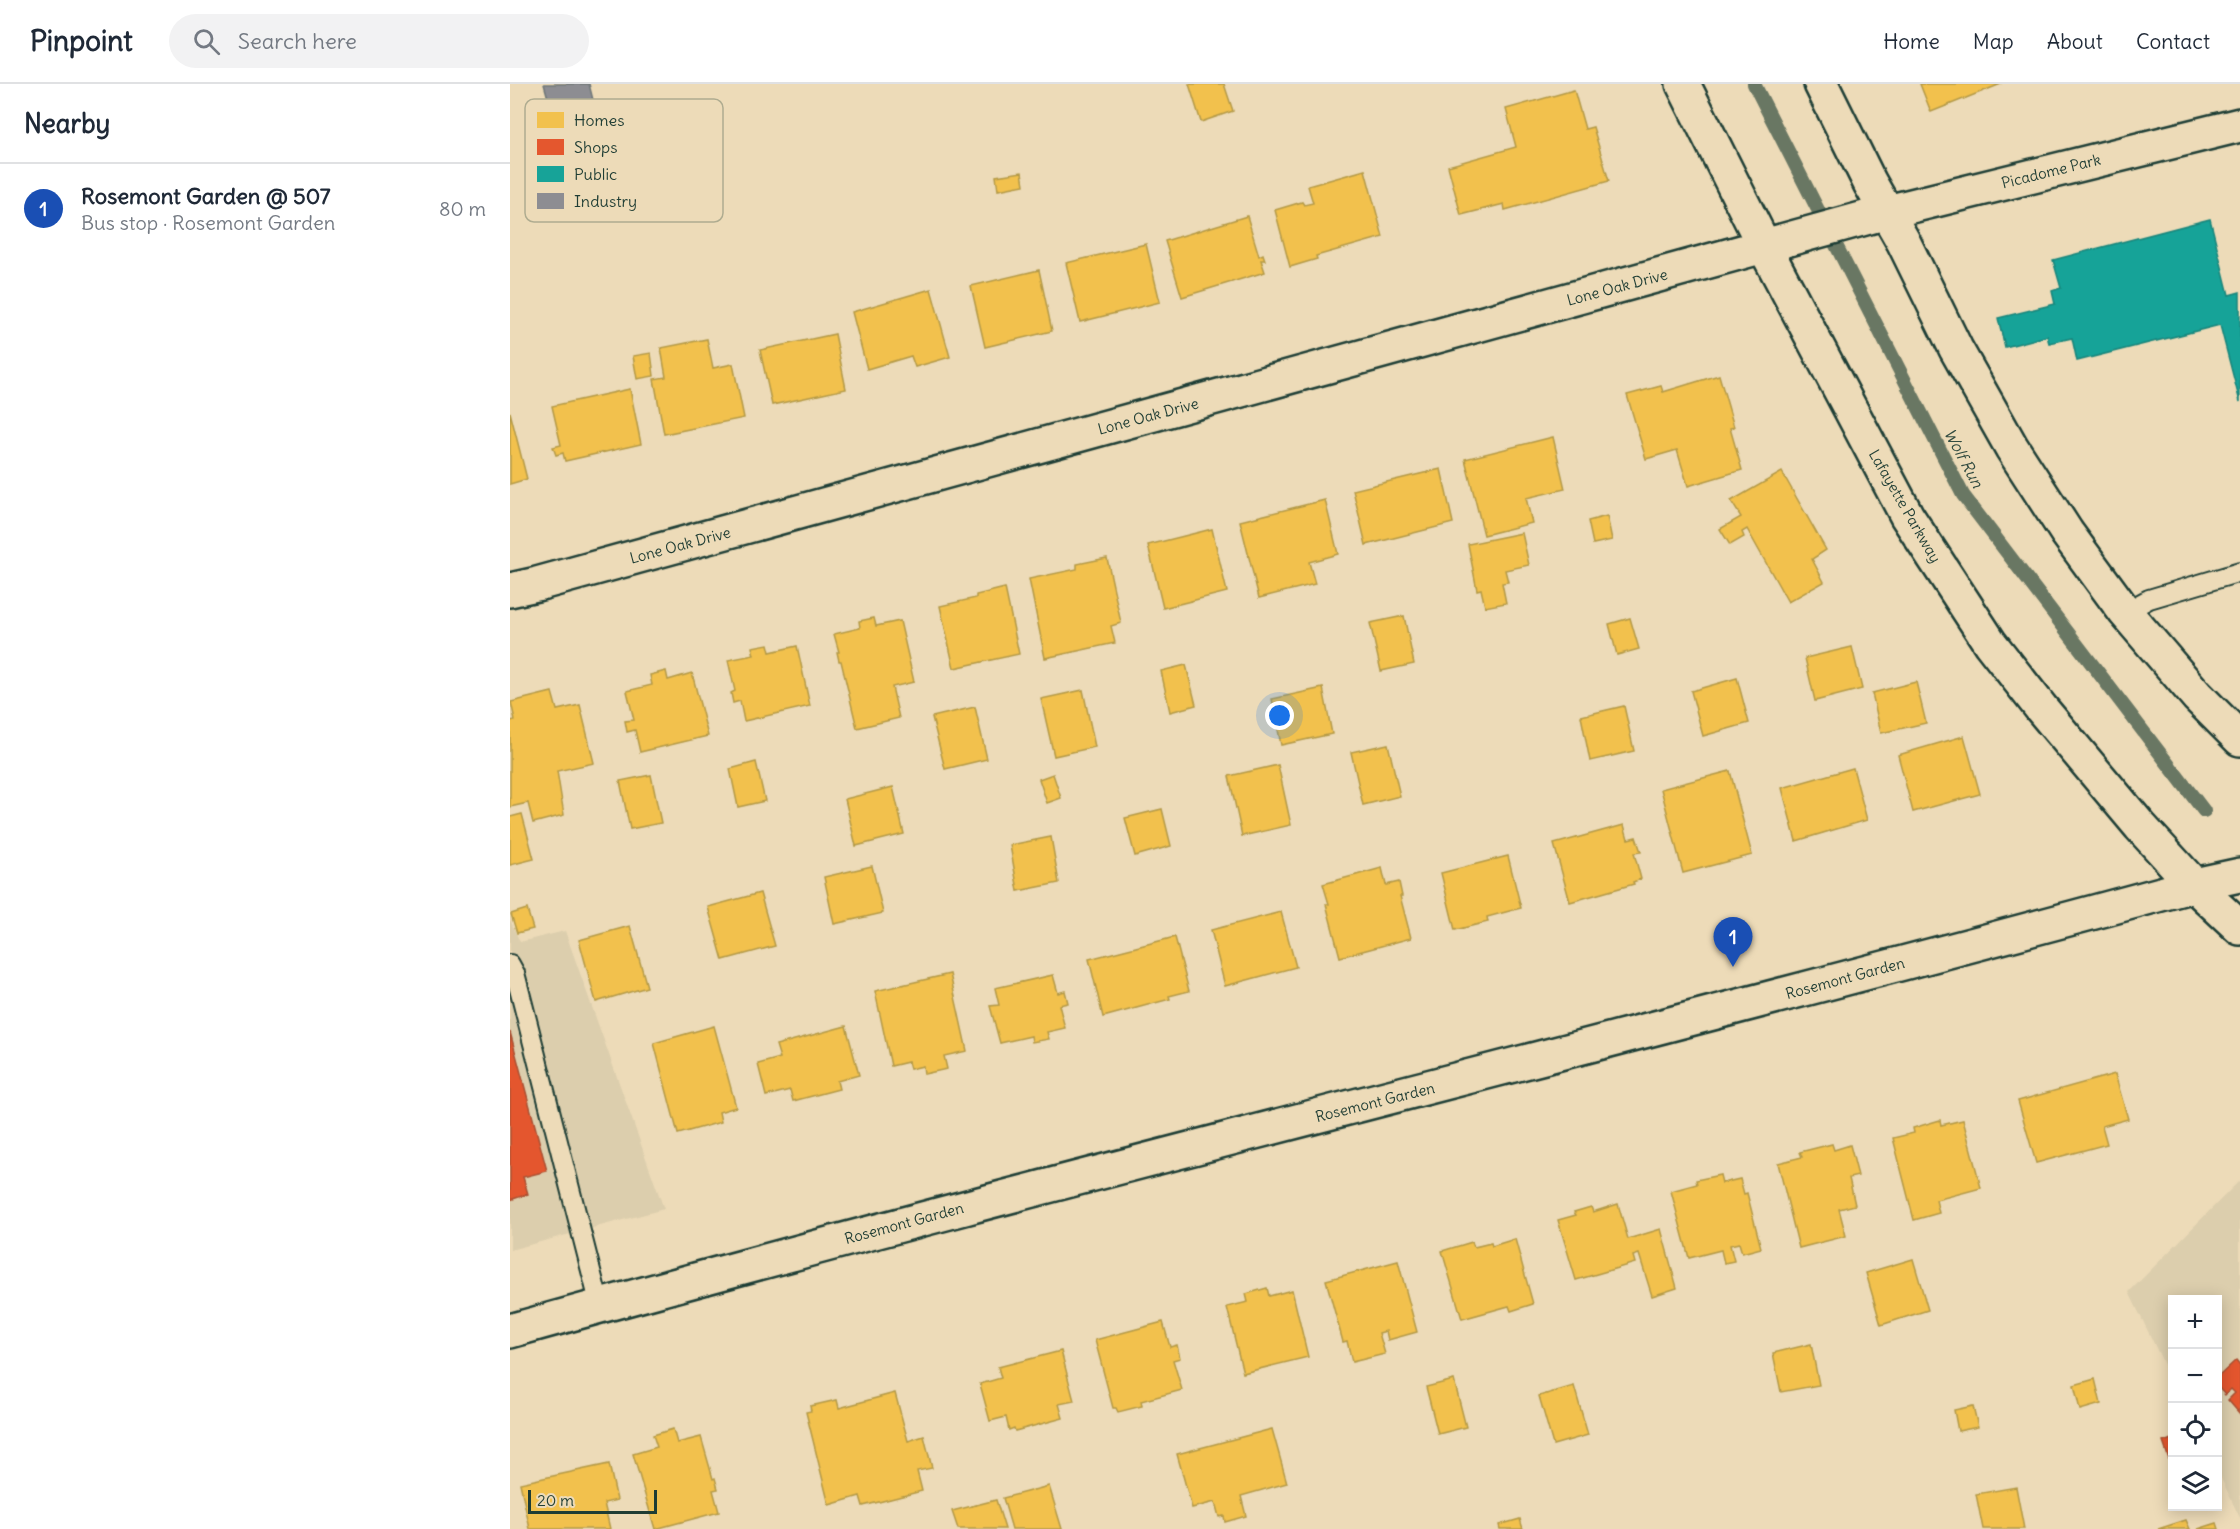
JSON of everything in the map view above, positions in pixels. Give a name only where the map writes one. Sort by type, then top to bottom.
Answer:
[{"type":"street","name":"Lafayette Parkway","points":[[1683,84],[1775,243],[1907,516],[1990,643],[2132,817],[2194,885],[2240,928]]},
{"type":"street","points":[[1821,84],[1874,215],[1956,349],[2012,448],[2067,533],[2125,612],[2197,696],[2240,739]]},
{"type":"street","name":"Picadome Park","points":[[1775,243],[1874,215],[2240,125]]},
{"type":"street","name":"Lone Oak Drive","points":[[510,590],[1775,243]]},
{"type":"street","name":"Rosemont Garden","points":[[510,1331],[906,1222],[1468,1078],[2194,885],[2240,875]]},
{"type":"lane","points":[[2125,612],[2149,599],[2240,572]]},
{"type":"lane","points":[[510,964],[518,984],[600,1306]]},
{"type":"shaded area","points":[[510,920],[520,942],[565,931],[664,1209],[510,1250]]},
{"type":"shaded area","points":[[2240,1180],[2240,1518],[2222,1480],[2222,1295],[2168,1295],[2168,1373],[2129,1292]]},
{"type":"building: Homes","points":[[1189,84],[1224,84],[1233,111],[1201,122]]},
{"type":"building: Homes","points":[[1920,84],[2001,84],[1931,112]]},
{"type":"building: Homes","points":[[1574,90],[1585,129],[1593,127],[1609,181],[1505,210],[1504,204],[1461,215],[1448,166],[1516,147],[1506,109]]},
{"type":"building: Homes","points":[[1365,170],[1383,237],[1316,256],[1317,259],[1290,267],[1275,210],[1302,202],[1304,205],[1313,203],[1308,186]]},
{"type":"building: Homes","points":[[1022,172],[1024,185],[998,190],[996,176]]},
{"type":"building: Homes","points":[[1247,216],[1259,256],[1263,254],[1265,260],[1261,260],[1265,272],[1182,297],[1165,241]]},
{"type":"building: Homes","points":[[1146,244],[1160,302],[1080,322],[1066,263]]},
{"type":"building: Homes","points":[[1039,270],[1052,331],[985,347],[971,286]]},
{"type":"building: Homes","points":[[931,289],[950,357],[915,367],[911,356],[867,369],[852,312]]},
{"type":"building: Homes","points":[[835,334],[846,389],[772,405],[760,350]]},
{"type":"building: Homes","points":[[707,339],[713,368],[733,364],[744,418],[664,434],[654,379],[666,377],[661,348]]},
{"type":"building: Homes","points":[[651,353],[654,376],[637,379],[633,356]]},
{"type":"building: Homes","points":[[1719,375],[1734,427],[1730,428],[1742,470],[1688,486],[1677,450],[1646,459],[1627,395],[1661,386],[1663,392]]},
{"type":"building: Homes","points":[[630,389],[641,444],[565,461],[563,453],[556,455],[553,447],[561,445],[552,406]]},
{"type":"building: Homes","points":[[510,412],[527,479],[510,484]]},
{"type":"building: Homes","points":[[1553,437],[1565,489],[1526,498],[1532,523],[1484,535],[1465,459]]},
{"type":"building: Homes","points":[[1441,469],[1453,523],[1366,545],[1353,490]]},
{"type":"building: Homes","points":[[1782,472],[1826,550],[1812,559],[1824,582],[1788,602],[1747,529],[1742,532],[1744,537],[1730,545],[1720,529],[1741,517],[1731,501]]},
{"type":"building: Homes","points":[[1325,500],[1338,554],[1309,562],[1315,584],[1259,598],[1240,521]]},
{"type":"building: Homes","points":[[1607,516],[1612,540],[1593,544],[1588,521]]},
{"type":"building: Homes","points":[[1212,529],[1227,592],[1163,608],[1148,545]]},
{"type":"building: Homes","points":[[1522,533],[1529,565],[1505,570],[1508,582],[1502,583],[1506,603],[1485,607],[1481,589],[1477,590],[1468,544]]},
{"type":"building: Homes","points":[[1107,558],[1121,623],[1111,626],[1115,643],[1045,658],[1029,579],[1077,569],[1077,564]]},
{"type":"building: Homes","points":[[1005,588],[1019,654],[954,668],[940,606],[976,598],[976,595]]},
{"type":"building: Homes","points":[[1404,616],[1414,664],[1381,671],[1370,623]]},
{"type":"building: Homes","points":[[874,618],[876,626],[900,621],[914,682],[892,687],[899,718],[857,728],[834,634],[860,628],[859,621]]},
{"type":"building: Homes","points":[[1630,618],[1639,649],[1617,655],[1609,624]]},
{"type":"building: Homes","points":[[768,644],[770,652],[797,646],[810,706],[744,721],[740,701],[733,703],[731,693],[735,691],[728,660],[754,655],[752,647]]},
{"type":"building: Homes","points":[[1852,647],[1862,689],[1815,701],[1805,658]]},
{"type":"building: Homes","points":[[1186,665],[1196,705],[1170,712],[1161,671]]},
{"type":"building: Homes","points":[[666,671],[668,680],[692,673],[708,736],[640,752],[635,730],[627,732],[625,721],[634,720],[627,691],[652,685],[650,675]]},
{"type":"building: Homes","points":[[1737,678],[1749,723],[1703,736],[1691,691]]},
{"type":"building: Homes","points":[[1916,682],[1926,723],[1881,733],[1872,693]]},
{"type":"building: Homes","points":[[1323,688],[1332,734],[1281,745],[1272,699]]},
{"type":"building: Homes","points":[[1083,690],[1095,747],[1054,756],[1041,699]]},
{"type":"building: Homes","points":[[552,692],[557,710],[580,705],[594,763],[557,771],[564,815],[533,823],[528,803],[510,807],[510,721],[515,720],[511,702]]},
{"type":"building: Homes","points":[[1624,706],[1634,751],[1590,761],[1581,716]]},
{"type":"building: Homes","points":[[975,707],[987,759],[945,769],[932,717]]},
{"type":"building: Homes","points":[[1964,736],[1980,794],[1913,812],[1898,755]]},
{"type":"building: Homes","points":[[1388,744],[1400,796],[1363,805],[1351,752]]},
{"type":"building: Homes","points":[[756,762],[765,801],[738,807],[730,769]]},
{"type":"building: Homes","points":[[1278,765],[1291,825],[1242,836],[1229,776]]},
{"type":"building: Homes","points":[[1853,768],[1867,820],[1796,841],[1782,788]]},
{"type":"building: Homes","points":[[1730,771],[1752,855],[1683,873],[1661,789]]},
{"type":"building: Homes","points":[[1053,774],[1061,798],[1047,803],[1039,779]]},
{"type":"building: Homes","points":[[651,775],[661,823],[630,829],[620,781]]},
{"type":"building: Homes","points":[[893,787],[904,834],[856,846],[845,799]]},
{"type":"building: Homes","points":[[1162,809],[1171,846],[1135,856],[1125,818]]},
{"type":"building: Homes","points":[[522,814],[534,859],[510,865],[510,817]]},
{"type":"building: Homes","points":[[1624,825],[1628,839],[1636,837],[1641,852],[1634,853],[1641,879],[1633,882],[1634,884],[1570,902],[1554,844]]},
{"type":"building: Homes","points":[[1051,837],[1059,883],[1018,891],[1010,845]]},
{"type":"building: Homes","points":[[1508,856],[1521,908],[1487,917],[1488,922],[1455,930],[1441,873]]},
{"type":"building: Homes","points":[[872,866],[883,913],[834,924],[824,877]]},
{"type":"building: Homes","points":[[1382,868],[1386,885],[1399,882],[1402,896],[1400,896],[1411,938],[1340,957],[1323,884]]},
{"type":"building: Homes","points":[[760,893],[775,946],[723,960],[708,907]]},
{"type":"building: Homes","points":[[527,909],[533,929],[517,933],[511,914]]},
{"type":"building: Homes","points":[[1281,912],[1296,967],[1225,986],[1211,930]]},
{"type":"building: Homes","points":[[630,926],[647,987],[596,1002],[579,940]]},
{"type":"building: Homes","points":[[1175,937],[1189,991],[1169,996],[1170,999],[1103,1017],[1089,959]]},
{"type":"building: Homes","points":[[950,974],[967,1051],[944,1056],[947,1069],[924,1074],[923,1066],[910,1069],[908,1062],[891,1066],[875,991]]},
{"type":"building: Homes","points":[[1053,975],[1058,993],[1065,991],[1068,1003],[1059,1005],[1065,1028],[1047,1032],[1049,1039],[1032,1042],[1031,1036],[1000,1043],[990,1006],[999,1005],[995,988]]},
{"type":"building: Homes","points":[[714,1026],[736,1107],[719,1112],[721,1122],[678,1134],[654,1043]]},
{"type":"building: Homes","points":[[846,1026],[859,1075],[837,1081],[839,1089],[793,1101],[790,1090],[766,1096],[758,1064],[780,1058],[776,1045]]},
{"type":"building: Homes","points":[[2115,1074],[2128,1119],[2102,1126],[2107,1144],[2036,1163],[2018,1101]]},
{"type":"building: Homes","points":[[1940,1120],[1941,1125],[1963,1120],[1981,1188],[1936,1200],[1939,1213],[1914,1220],[1893,1138],[1914,1133],[1913,1128]]},
{"type":"building: Homes","points":[[1832,1144],[1834,1150],[1850,1145],[1858,1176],[1849,1178],[1855,1205],[1839,1209],[1846,1236],[1799,1248],[1778,1163],[1802,1157],[1800,1152]]},
{"type":"building: Homes","points":[[1720,1175],[1722,1183],[1740,1179],[1744,1194],[1747,1193],[1761,1248],[1742,1253],[1739,1243],[1730,1245],[1734,1261],[1724,1263],[1721,1250],[1689,1258],[1671,1191],[1697,1184],[1696,1180]]},
{"type":"building: Homes","points":[[1618,1204],[1628,1239],[1661,1229],[1677,1288],[1652,1296],[1639,1254],[1633,1256],[1635,1263],[1576,1280],[1558,1220],[1576,1215],[1574,1212],[1591,1207],[1593,1212]]},
{"type":"building: Homes","points":[[1515,1239],[1533,1304],[1511,1311],[1509,1306],[1462,1319],[1442,1251],[1472,1242],[1474,1247],[1491,1243],[1492,1246]]},
{"type":"building: Homes","points":[[1913,1259],[1928,1310],[1881,1325],[1866,1273]]},
{"type":"building: Homes","points":[[1398,1261],[1417,1332],[1388,1340],[1386,1331],[1379,1333],[1385,1354],[1352,1362],[1347,1341],[1343,1342],[1326,1280]]},
{"type":"building: Homes","points":[[1267,1288],[1269,1296],[1292,1290],[1308,1357],[1243,1373],[1227,1307],[1248,1302],[1246,1294]]},
{"type":"building: Homes","points":[[1163,1322],[1170,1347],[1177,1345],[1180,1358],[1173,1360],[1182,1390],[1141,1401],[1142,1406],[1118,1412],[1116,1408],[1113,1408],[1095,1340]]},
{"type":"building: Homes","points":[[1811,1344],[1819,1385],[1781,1392],[1773,1353]]},
{"type":"building: Homes","points":[[1061,1351],[1074,1401],[1059,1404],[1063,1418],[1015,1431],[1014,1428],[1009,1430],[1006,1417],[990,1421],[980,1384],[1001,1378],[998,1367]]},
{"type":"building: Homes","points":[[2095,1379],[2101,1404],[2080,1410],[2074,1385]]},
{"type":"building: Homes","points":[[1454,1380],[1466,1427],[1438,1434],[1426,1387]]},
{"type":"building: Homes","points":[[1574,1386],[1588,1435],[1553,1445],[1539,1396]]},
{"type":"building: Homes","points":[[895,1393],[908,1441],[924,1436],[932,1468],[917,1471],[922,1491],[863,1506],[860,1496],[829,1505],[806,1412],[811,1411],[810,1406],[837,1400],[839,1408]]},
{"type":"building: Homes","points":[[1973,1406],[1978,1427],[1958,1431],[1954,1410]]},
{"type":"building: Homes","points":[[673,1429],[677,1443],[701,1437],[718,1489],[713,1490],[719,1512],[655,1529],[633,1454],[657,1447],[653,1435]]},
{"type":"building: Homes","points":[[1272,1429],[1287,1483],[1241,1496],[1246,1516],[1225,1522],[1224,1516],[1219,1517],[1215,1502],[1192,1508],[1177,1454]]},
{"type":"building: Homes","points":[[609,1464],[617,1500],[604,1503],[610,1529],[530,1529],[520,1483]]},
{"type":"building: Homes","points":[[1049,1486],[1062,1529],[1012,1529],[1003,1498]]},
{"type":"building: Homes","points":[[2016,1487],[2024,1529],[1983,1529],[1976,1494]]},
{"type":"building: Homes","points":[[996,1500],[1005,1529],[958,1529],[952,1511]]},
{"type":"building: Homes","points":[[1520,1519],[1523,1529],[1500,1529],[1499,1525]]},
{"type":"building: Homes","points":[[2186,1520],[2190,1529],[2158,1529]]},
{"type":"building: Homes","points":[[2217,1523],[2219,1529],[2198,1529]]},
{"type":"building: Shops","points":[[510,1032],[547,1171],[523,1177],[528,1194],[510,1200]]},
{"type":"building: Shops","points":[[2236,1360],[2240,1365],[2240,1414],[2228,1400],[2235,1393],[2231,1389],[2225,1395],[2222,1392],[2222,1373]]},
{"type":"building: Shops","points":[[2168,1440],[2168,1456],[2163,1442]]},
{"type":"building: Public","points":[[2210,219],[2229,295],[2240,292],[2240,402],[2220,325],[2077,361],[2072,338],[2049,343],[2047,336],[2005,347],[1998,318],[2055,304],[2052,291],[2061,288],[2053,260]]},
{"type":"building: Industry","points":[[544,84],[589,84],[593,99],[548,99]]},
{"type":"waterway","name":"Wolf Run","points":[[1754,84],[1963,495],[2204,811]]},
{"type":"place","name":"Rosemont Garden @ 507","points":[[1733,967]]}]
